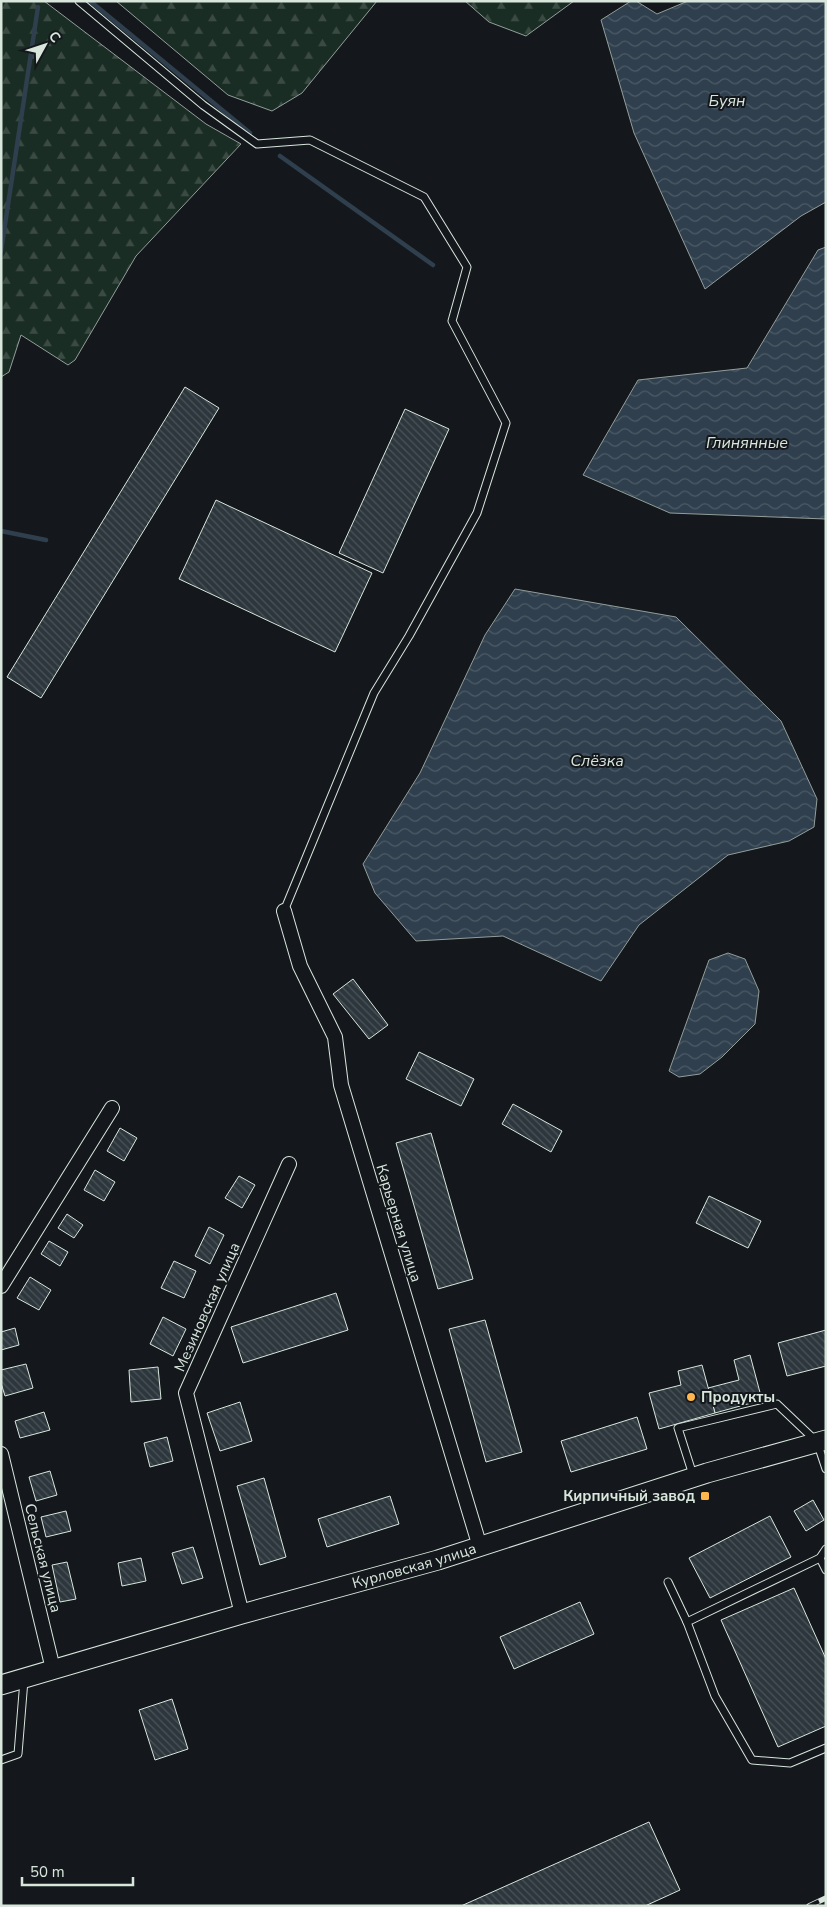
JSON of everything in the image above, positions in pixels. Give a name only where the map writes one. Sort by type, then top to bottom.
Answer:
[{"type":"main road","name":"Курловская улица","points":[[1,1685],[242,1614],[438,1560],[694,1477],[821,1441]]},
{"type":"street","name":"Карьерная улица","points":[[284,911],[300,966],[336,1037],[341,1085],[480,1547]]},
{"type":"street","points":[[1,1286],[112,1108]]},
{"type":"street","name":"Мезиновская улица","points":[[242,1614],[186,1393],[289,1164]]},
{"type":"street","name":"Сельская улица","points":[[1,1454],[53,1669]]},
{"type":"lane","points":[[79,1],[203,105],[257,144],[310,140],[424,197],[467,268],[452,321],[506,423],[477,513],[409,636],[374,693],[284,911]]},
{"type":"lane","points":[[694,1477],[678,1428],[776,1404],[821,1441],[826,1469]]},
{"type":"lane","points":[[687,1622],[820,1558],[826,1548]]},
{"type":"lane","points":[[820,1558],[826,1570]]},
{"type":"lane","points":[[668,1582],[687,1622],[715,1696],[752,1760],[790,1763],[826,1748]]},
{"type":"lane","points":[[1,1760],[18,1754],[24,1678]]},
{"type":"green space","points":[[1,1],[44,1],[206,124],[241,144],[136,256],[75,360],[68,365],[21,335],[9,372],[1,377]]},
{"type":"green space","points":[[116,1],[377,1],[302,93],[272,111],[228,95]]},
{"type":"green space","points":[[465,1],[574,1],[526,36],[489,22]]},
{"type":"water","name":"Буян","points":[[631,1],[636,1],[657,14],[688,1],[826,1],[826,202],[801,216],[705,289],[634,133],[601,20]]},
{"type":"water","name":"Глинянные","points":[[826,247],[826,519],[670,513],[583,475],[638,380],[747,368],[818,250]]},
{"type":"water","name":"Слёзка","points":[[515,589],[676,617],[781,721],[817,799],[814,827],[789,841],[728,855],[639,925],[601,981],[503,936],[416,941],[375,893],[363,864],[420,773],[485,635]]},
{"type":"water","points":[[728,953],[745,959],[759,991],[755,1024],[722,1057],[700,1074],[679,1077],[669,1071],[709,960]]},
{"type":"building","points":[[185,387],[219,408],[41,698],[7,677]]},
{"type":"building","points":[[405,409],[449,429],[383,573],[339,553]]},
{"type":"building","points":[[216,500],[372,573],[335,652],[179,579]]},
{"type":"building","points":[[353,979],[388,1025],[369,1039],[333,994]]},
{"type":"building","points":[[419,1052],[474,1079],[461,1106],[406,1079]]},
{"type":"building","points":[[513,1104],[562,1131],[551,1152],[502,1124]]},
{"type":"building","points":[[120,1128],[137,1138],[124,1161],[107,1151]]},
{"type":"building","points":[[431,1133],[473,1279],[438,1289],[396,1143]]},
{"type":"building","points":[[95,1170],[115,1182],[104,1201],[84,1190]]},
{"type":"building","points":[[239,1176],[255,1185],[242,1208],[225,1198]]},
{"type":"building","points":[[709,1196],[761,1221],[748,1248],[696,1223]]},
{"type":"building","points":[[67,1214],[83,1225],[74,1238],[58,1228]]},
{"type":"building","points":[[209,1227],[224,1235],[210,1264],[195,1256]]},
{"type":"building","points":[[49,1241],[68,1252],[60,1266],[41,1254]]},
{"type":"building","points":[[174,1261],[196,1271],[184,1298],[161,1288]]},
{"type":"building","points":[[30,1277],[51,1290],[39,1310],[17,1298]]},
{"type":"building","points":[[336,1293],[348,1330],[243,1363],[231,1327]]},
{"type":"building","points":[[163,1317],[186,1329],[173,1356],[150,1344]]},
{"type":"building","points":[[485,1320],[522,1452],[486,1462],[449,1329]]},
{"type":"building","points":[[15,1328],[19,1345],[1,1350],[1,1332]]},
{"type":"building","points":[[826,1330],[826,1366],[787,1376],[778,1343]]},
{"type":"building","points":[[750,1355],[762,1400],[715,1413],[708,1388],[739,1380],[734,1360]]},
{"type":"building","points":[[26,1364],[33,1388],[5,1396],[1,1383],[1,1370]]},
{"type":"building","points":[[702,1365],[715,1413],[659,1429],[649,1393],[681,1385],[678,1371]]},
{"type":"building","points":[[158,1367],[161,1399],[131,1402],[129,1370]]},
{"type":"building","points":[[240,1402],[252,1441],[220,1451],[207,1413]]},
{"type":"building","points":[[44,1412],[50,1430],[20,1438],[15,1421]]},
{"type":"building","points":[[637,1417],[647,1449],[571,1472],[561,1441]]},
{"type":"building","points":[[167,1437],[173,1461],[150,1467],[144,1443]]},
{"type":"building","points":[[50,1471],[57,1495],[36,1501],[29,1477]]},
{"type":"building","points":[[264,1478],[286,1557],[260,1565],[237,1486]]},
{"type":"building","points":[[390,1496],[399,1524],[327,1547],[318,1519]]},
{"type":"building","points":[[813,1500],[824,1520],[806,1531],[794,1511]]},
{"type":"building","points":[[66,1511],[71,1531],[46,1537],[41,1517]]},
{"type":"building","points":[[770,1516],[791,1557],[710,1598],[689,1558]]},
{"type":"building","points":[[193,1547],[203,1578],[182,1584],[172,1553]]},
{"type":"building","points":[[141,1558],[146,1581],[122,1586],[118,1563]]},
{"type":"building","points":[[67,1562],[76,1599],[60,1602],[52,1565]]},
{"type":"building","points":[[794,1588],[826,1659],[826,1726],[778,1747],[721,1620]]},
{"type":"building","points":[[580,1602],[594,1634],[514,1669],[500,1637]]},
{"type":"building","points":[[172,1699],[188,1749],[155,1760],[139,1710]]},
{"type":"building","points":[[649,1822],[680,1890],[645,1906],[461,1906]]},
{"type":"waterway","points":[[90,1],[250,133]]},
{"type":"waterway","points":[[1,251],[38,7]]},
{"type":"waterway","points":[[280,156],[433,265]]},
{"type":"waterway","points":[[1,531],[46,540]]},
{"type":"railway","points":[[809,1906],[826,1898]]},
{"type":"place","name":"Продукты","points":[[691,1397]]},
{"type":"place","name":"Кирпичный завод","points":[[705,1496]]}]
